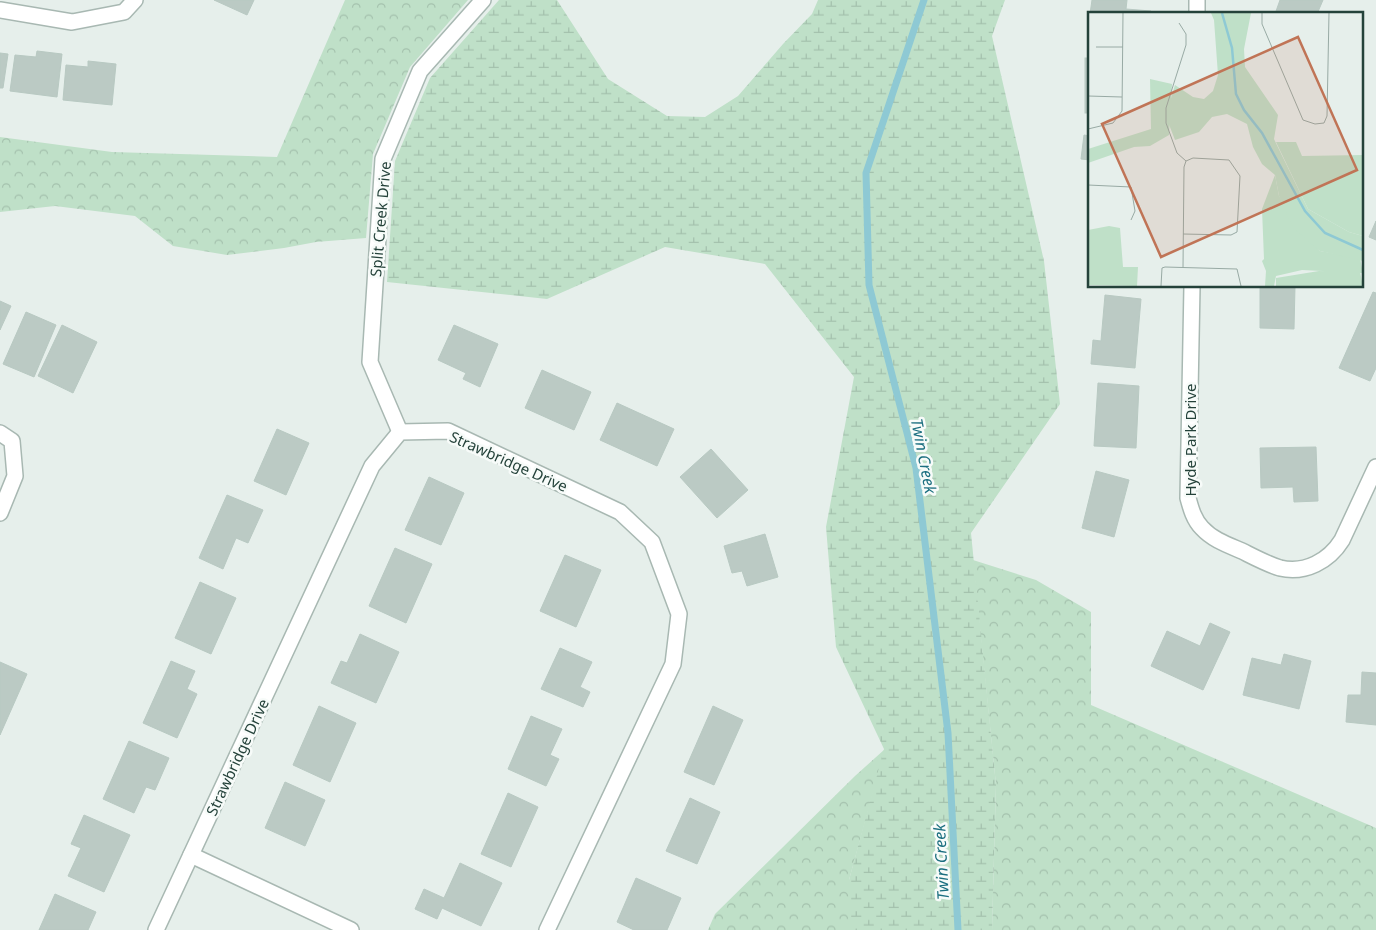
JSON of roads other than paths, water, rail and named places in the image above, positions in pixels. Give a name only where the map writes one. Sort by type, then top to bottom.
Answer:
[{"type":"street","points":[[0,10],[72,22],[124,12],[135,0]]},
{"type":"street","name":"Split Creek Drive","points":[[400,432],[370,362],[383,159],[420,71],[484,0]]},
{"type":"street","name":"Hyde Park Drive","points":[[1192,288],[1188,498],[1192,514],[1201,528],[1214,538],[1278,567],[1290,570],[1306,568],[1322,561],[1336,549],[1376,467]]},
{"type":"street","name":"Strawbridge Drive","points":[[156,930],[372,466],[400,432],[448,431],[620,512],[652,542],[679,614],[673,664],[547,930]]},
{"type":"street","points":[[0,433],[12,441],[15,476],[0,513]]},
{"type":"street","points":[[191,855],[352,930]]},
{"type":"waterway","name":"Twin Creek","points":[[924,0],[866,173],[869,285],[916,468],[948,733],[958,930]]}]
